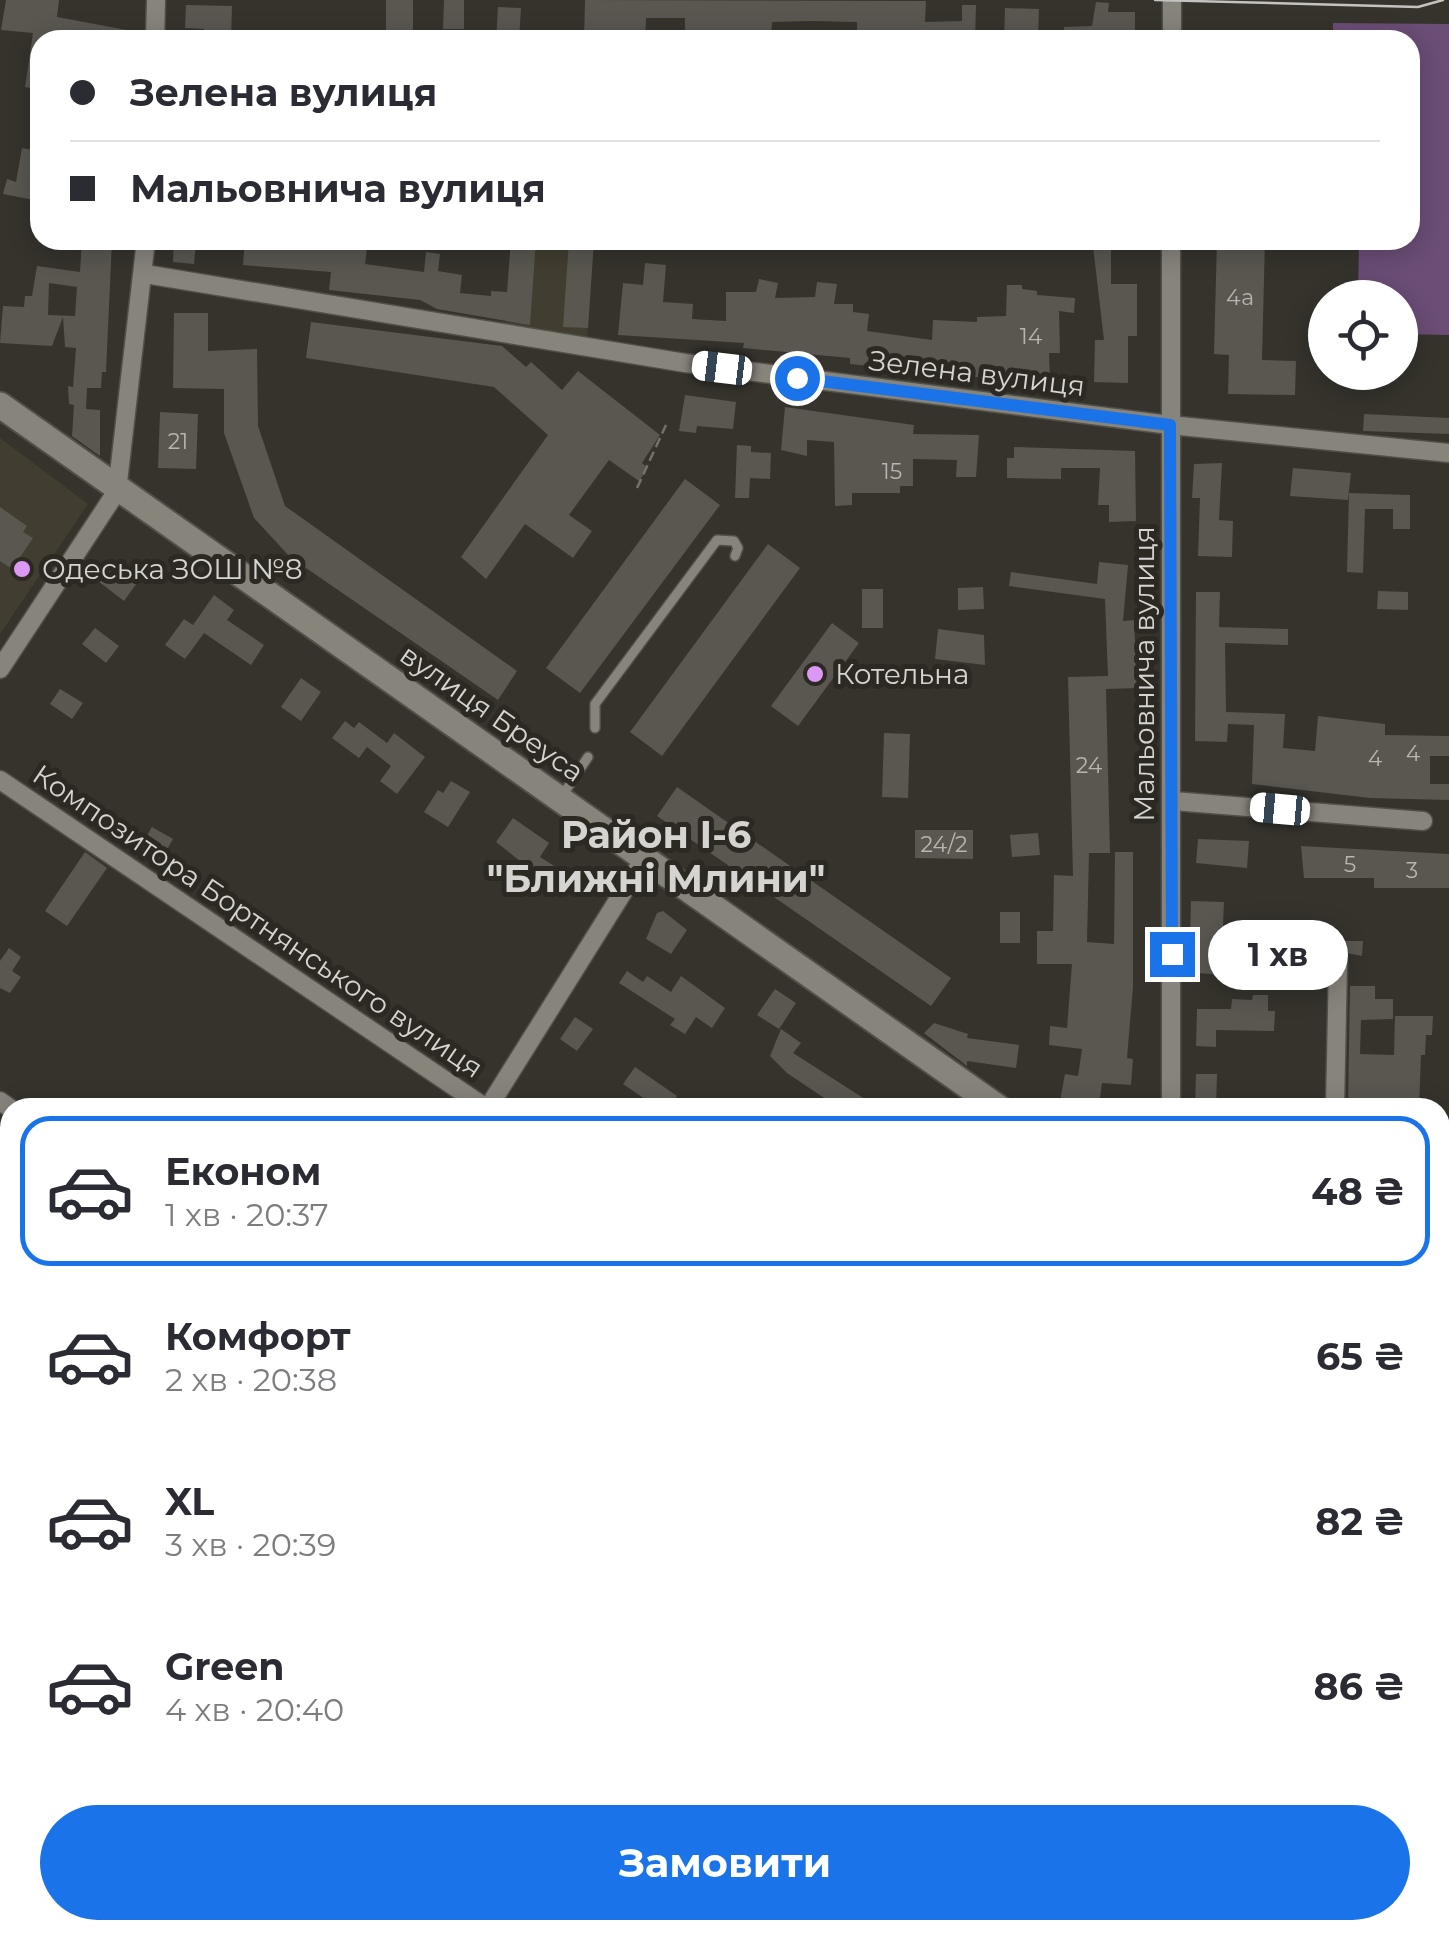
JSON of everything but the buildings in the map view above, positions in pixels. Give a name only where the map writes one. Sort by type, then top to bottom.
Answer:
[{"type":"street","points":[[154,30],[156,0]]},
{"type":"street","points":[[1172,0],[1172,30]]},
{"type":"street","points":[[0,670],[117,491],[146,250]]},
{"type":"street","name":"Мальовнича вулиця","points":[[1171,250],[1171,1098]]},
{"type":"street","name":"Зелена вулиця","points":[[145,274],[685,363],[1170,425],[1449,453]]},
{"type":"street","name":"вулиця Бреуса","points":[[0,404],[117,491],[561,796],[984,1098]]},
{"type":"street","name":"Композитора Бортнянського вулиця","points":[[0,780],[472,1098]]},
{"type":"street","points":[[1173,800],[1423,821]]},
{"type":"street","points":[[493,1098],[645,857]]},
{"type":"street","points":[[1335,1098],[1338,963]]},
{"type":"lane","points":[[595,728],[596,704],[717,540],[734,541],[735,556]]},
{"type":"lane","points":[[561,796],[588,757]]},
{"type":"path","points":[[638,488],[666,425]]},
{"type":"shaded area","points":[[1333,23],[1449,24],[1449,335],[1418,334],[1418,280],[1358,280],[1359,250],[1420,250],[1420,30],[1333,30]]},
{"type":"shaded area","points":[[510,250],[593,250],[587,341],[505,329]]},
{"type":"shaded area","name":"Одеська ЗОШ №8","points":[[0,438],[88,504],[0,634]]},
{"type":"tram line","points":[[1155,0],[1418,7],[1443,0]]},
{"type":"place","name":"Одеська ЗОШ №8","points":[[22,569]]},
{"type":"place","name":"Котельна","points":[[815,674]]},
{"type":"district","name":"Район І-6 \"Ближні Млини\"","points":[[656,856]]},
{"type":"route","points":[[797,378],[1170,425],[1172,954]]}]
